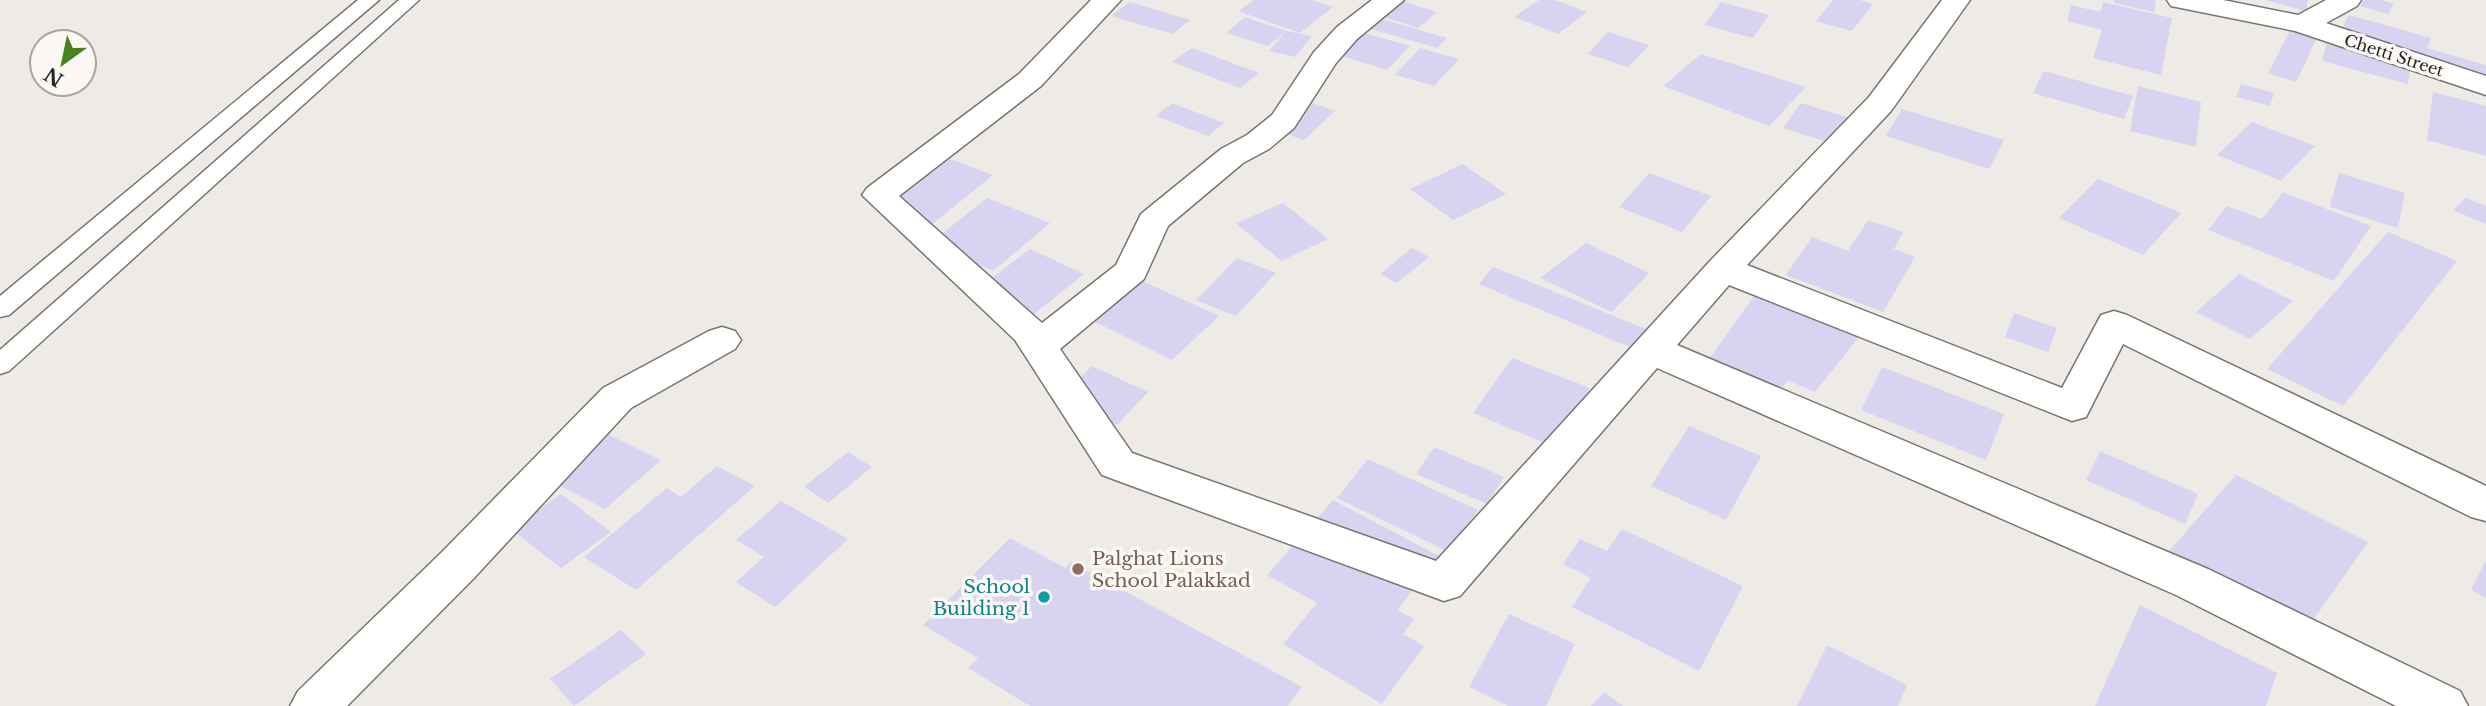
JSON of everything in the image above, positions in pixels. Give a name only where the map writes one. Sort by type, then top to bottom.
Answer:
[{"type":"street","points":[[1107,0],[1030,80],[879,195],[1028,331],[1117,464],[1444,583],[1723,269],[1880,104],[1956,0]]},
{"type":"street","points":[[1038,347],[1131,271],[1153,221],[1232,156],[1258,142],[1283,121],[1324,58],[1347,33],[1390,0]]},
{"type":"street","name":"Chetti Street","points":[[2181,0],[2302,24],[2486,86]]},
{"type":"street","points":[[2302,24],[2347,0]]},
{"type":"street","points":[[1723,269],[2072,407],[2114,324],[2486,505]]},
{"type":"street","points":[[315,706],[458,565],[617,398],[722,340]]},
{"type":"street","points":[[1652,350],[2193,582],[2443,706]]},
{"type":"lane","points":[[0,309],[370,0]]},
{"type":"lane","points":[[0,365],[410,0]]},
{"type":"building","points":[[1254,0],[1312,0],[1333,7],[1300,33],[1238,11]]},
{"type":"building","points":[[1376,0],[1399,0],[1437,12],[1418,28],[1363,10]]},
{"type":"building","points":[[1539,0],[1555,0],[1587,12],[1558,34],[1514,17]]},
{"type":"building","points":[[1833,0],[1860,0],[1873,4],[1852,31],[1816,21]]},
{"type":"building","points":[[2114,0],[2156,0],[2154,12],[2114,3]]},
{"type":"building","points":[[2265,0],[2308,0],[2306,11]]},
{"type":"building","points":[[2364,0],[2382,0],[2394,4],[2388,14],[2360,6]]},
{"type":"building","points":[[1130,2],[1190,20],[1173,34],[1111,16]]},
{"type":"building","points":[[1721,2],[1769,15],[1753,38],[1705,25]]},
{"type":"building","points":[[2103,2],[2172,18],[2161,75],[2093,58],[2102,30],[2067,21],[2071,5],[2100,12]]},
{"type":"building","points":[[1361,13],[1447,38],[1437,48],[1350,23]]},
{"type":"building","points":[[2349,15],[2431,38],[2427,48],[2486,65],[2486,79],[2338,36]]},
{"type":"building","points":[[1245,17],[1286,31],[1268,46],[1226,33]]},
{"type":"building","points":[[1286,31],[1312,36],[1295,57],[1269,51]]},
{"type":"building","points":[[1357,31],[1410,46],[1387,70],[1332,53]]},
{"type":"building","points":[[2290,31],[2317,38],[2296,82],[2268,73]]},
{"type":"building","points":[[1608,32],[1649,45],[1628,67],[1588,54]]},
{"type":"building","points":[[2327,42],[2411,64],[2408,84],[2322,61]]},
{"type":"building","points":[[1192,48],[1259,73],[1240,88],[1172,62]]},
{"type":"building","points":[[1420,48],[1459,59],[1434,86],[1395,75]]},
{"type":"building","points":[[1701,54],[1806,87],[1769,126],[1663,86]]},
{"type":"building","points":[[2044,71],[2133,96],[2124,119],[2033,93]]},
{"type":"building","points":[[2241,84],[2274,93],[2270,106],[2236,97]]},
{"type":"building","points":[[2138,86],[2201,102],[2196,147],[2130,131]]},
{"type":"building","points":[[2433,92],[2486,106],[2486,156],[2427,140]]},
{"type":"building","points":[[1293,96],[1335,111],[1304,140],[1260,125]]},
{"type":"building","points":[[1172,103],[1224,123],[1208,136],[1156,116]]},
{"type":"building","points":[[1801,103],[1850,118],[1833,144],[1783,128]]},
{"type":"building","points":[[1902,109],[2004,140],[1989,169],[1886,136]]},
{"type":"building","points":[[2252,122],[2315,146],[2281,181],[2217,155]]},
{"type":"building","points":[[950,159],[993,175],[930,226],[886,208]]},
{"type":"building","points":[[1463,164],[1506,194],[1453,220],[1410,189]]},
{"type":"building","points":[[1649,173],[1711,196],[1682,232],[1619,207]]},
{"type":"building","points":[[2339,173],[2405,193],[2398,228],[2330,207]]},
{"type":"building","points":[[2098,179],[2181,213],[2143,255],[2059,218]]},
{"type":"building","points":[[2283,192],[2371,226],[2334,281],[2208,230],[2227,206],[2262,219]]},
{"type":"building","points":[[987,198],[1050,223],[993,271],[929,244]]},
{"type":"building","points":[[2466,198],[2486,206],[2486,224],[2453,210]]},
{"type":"building","points":[[1283,203],[1328,239],[1281,261],[1236,223]]},
{"type":"building","points":[[1868,220],[1903,232],[1894,249],[1915,257],[1883,312],[1786,275],[1812,237],[1848,251]]},
{"type":"building","points":[[2388,232],[2457,261],[2343,406],[2267,369]]},
{"type":"building","points":[[1586,243],[1649,273],[1612,312],[1540,278]]},
{"type":"building","points":[[1412,248],[1429,257],[1397,283],[1380,274]]},
{"type":"building","points":[[1030,249],[1084,274],[1027,320],[972,293]]},
{"type":"building","points":[[1237,258],[1276,273],[1236,316],[1196,300]]},
{"type":"building","points":[[1493,267],[1658,334],[1644,353],[1479,284]]},
{"type":"building","points":[[2239,274],[2293,301],[2250,339],[2196,312]]},
{"type":"building","points":[[1140,280],[1219,316],[1172,360],[1093,321]]},
{"type":"building","points":[[1759,289],[1859,337],[1815,392],[1787,380],[1780,393],[1707,362]]},
{"type":"building","points":[[2014,313],[2057,328],[2048,352],[2005,337]]},
{"type":"building","points":[[1512,358],[1590,388],[1555,447],[1473,413]]},
{"type":"building","points":[[1092,366],[1148,392],[1117,425],[1060,398]]},
{"type":"building","points":[[1882,367],[2004,414],[1986,460],[1861,410]]},
{"type":"building","points":[[1689,426],[1761,456],[1726,520],[1651,486]]},
{"type":"building","points":[[603,432],[661,460],[605,509],[547,479]]},
{"type":"building","points":[[1434,447],[1504,477],[1487,504],[1416,474]]},
{"type":"building","points":[[2100,451],[2198,494],[2185,524],[2086,480]]},
{"type":"building","points":[[848,452],[872,467],[828,503],[804,487]]},
{"type":"building","points":[[1368,459],[1478,510],[1449,552],[1337,498]]},
{"type":"building","points":[[717,466],[755,486],[636,590],[584,557],[667,488],[681,497]]},
{"type":"building","points":[[2236,475],[2368,542],[2309,626],[2169,551]]},
{"type":"building","points":[[561,494],[611,532],[561,568],[511,529]]},
{"type":"building","points":[[1333,500],[1439,556],[1397,610],[1414,619],[1403,634],[1424,646],[1382,704],[1283,644],[1317,603],[1267,575]]},
{"type":"building","points":[[781,501],[848,539],[775,607],[736,582],[764,557],[736,540]]},
{"type":"building","points":[[1622,529],[1743,586],[1699,671],[1572,607],[1591,578],[1563,564],[1580,539],[1607,551]]},
{"type":"building","name":"School Building 1","points":[[1010,538],[1065,568],[1071,562],[1302,687],[1288,706],[1030,706],[968,668],[978,658],[923,625]]},
{"type":"building","points":[[2486,560],[2486,598],[2471,590]]},
{"type":"building","points":[[2140,605],[2277,673],[2266,706],[2095,706]]},
{"type":"building","points":[[1509,614],[1575,644],[1546,706],[1508,706],[1469,687]]},
{"type":"building","points":[[621,630],[646,654],[574,706],[550,679]]},
{"type":"building","points":[[1827,645],[1907,685],[1898,706],[1797,706]]},
{"type":"building","points":[[1604,692],[1623,706],[1591,706]]},
{"type":"place","name":"Palghat Lions School Palakkad","points":[[1078,569]]},
{"type":"place","name":"School Building 1","points":[[1044,597]]}]
